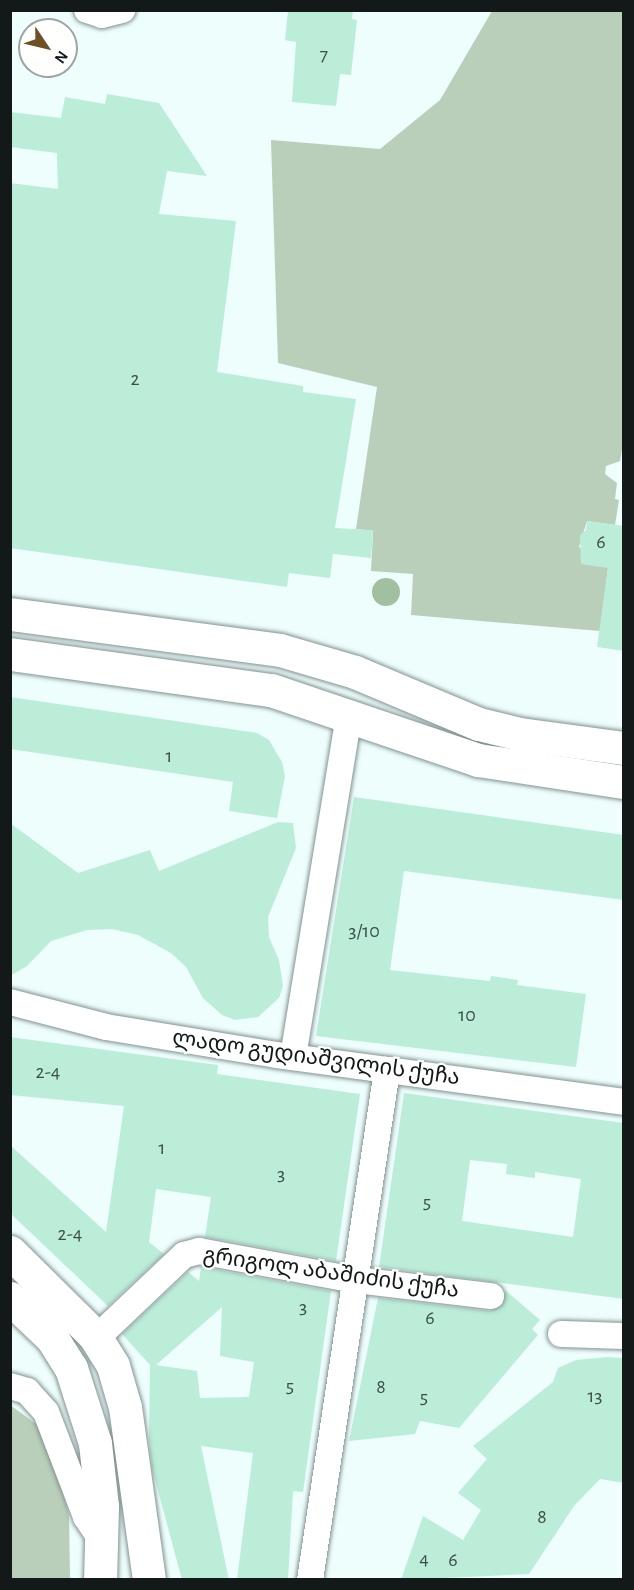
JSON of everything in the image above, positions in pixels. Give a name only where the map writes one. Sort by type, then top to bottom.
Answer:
[{"type":"main road","points":[[10,614],[280,650],[355,672],[479,723],[520,734],[624,748]]},
{"type":"main road","points":[[10,654],[238,684],[312,701],[478,760],[624,782]]},
{"type":"main road","points":[[10,1252],[93,1335],[120,1384],[149,1580]]},
{"type":"main road","points":[[10,1298],[52,1338],[70,1368],[95,1443],[101,1539],[100,1580]]},
{"type":"street","points":[[87,10],[102,15],[122,10]]},
{"type":"street","points":[[293,1057],[349,714]]},
{"type":"street","name":"ლადო გუდიაშვილის ქუჩა","points":[[10,1002],[106,1027],[293,1057],[614,1100]]},
{"type":"street","points":[[310,1580],[387,1070]]},
{"type":"street","name":"გრიგოლ აბაშიძის ქუჩა","points":[[93,1335],[105,1329],[184,1255],[199,1251],[356,1280],[491,1296]]},
{"type":"street","points":[[561,1334],[624,1336]]},
{"type":"street","points":[[10,1386],[27,1391],[46,1412],[86,1517],[101,1539]]},
{"type":"green space","points":[[492,11],[623,11],[624,439],[620,461],[606,466],[605,474],[617,483],[615,499],[619,500],[615,525],[587,521],[579,547],[608,568],[600,631],[411,615],[413,574],[371,571],[373,531],[356,529],[377,387],[278,363],[271,140],[380,149],[440,100]]},
{"type":"green space","points":[[386,578],[396,582],[400,592],[396,602],[386,606],[376,602],[372,592],[376,582]]},
{"type":"green space","points":[[10,1405],[39,1426],[62,1489],[69,1515],[70,1579],[11,1579]]},
{"type":"building","points":[[353,10],[352,19],[357,20],[351,75],[340,74],[336,106],[292,102],[296,42],[285,40],[288,11]]},
{"type":"building","points":[[107,94],[159,103],[207,176],[167,171],[159,214],[236,221],[217,372],[303,386],[303,392],[356,399],[335,528],[373,530],[371,558],[333,554],[330,578],[289,573],[287,587],[10,548],[10,183],[58,189],[57,153],[10,147],[10,112],[61,118],[65,97],[105,104]]},
{"type":"building","points":[[587,521],[624,526],[624,651],[597,647],[608,568],[581,564],[580,535],[586,530]]},
{"type":"building","points":[[10,697],[257,733],[269,740],[282,762],[285,776],[277,818],[229,811],[233,782],[10,749]]},
{"type":"building","points":[[354,797],[624,835],[624,900],[404,871],[390,970],[490,981],[491,976],[518,980],[517,985],[586,994],[576,1067],[316,1036]]},
{"type":"building","points":[[278,822],[293,823],[296,848],[268,917],[269,937],[279,960],[283,986],[279,998],[258,1017],[235,1020],[222,1015],[203,998],[186,967],[171,953],[138,935],[112,929],[87,930],[51,941],[27,966],[10,976],[10,823],[78,873],[150,850],[159,871]]},
{"type":"building","points":[[10,1037],[218,1065],[217,1074],[360,1094],[336,1261],[205,1237],[211,1197],[156,1189],[149,1242],[164,1254],[108,1306],[10,1213],[10,1145],[106,1232],[124,1106],[10,1095]]},
{"type":"building","points":[[404,1093],[624,1123],[624,1299],[379,1267]],"holes":[[[470,1160],[507,1164],[506,1174],[535,1178],[535,1172],[581,1179],[573,1237],[462,1221]]]},
{"type":"building","points":[[201,1267],[331,1291],[303,1492],[293,1491],[288,1580],[237,1580],[253,1453],[201,1446],[229,1580],[182,1580],[152,1468],[149,1440],[150,1365],[122,1334],[188,1272],[199,1281]],"holes":[[[222,1307],[220,1356],[254,1362],[249,1397],[200,1398],[197,1371],[156,1365]]]},
{"type":"building","points":[[505,1290],[540,1320],[532,1329],[538,1335],[459,1428],[420,1421],[415,1434],[349,1441],[378,1298],[490,1311],[503,1304]]},
{"type":"building","points":[[624,1358],[624,1483],[600,1479],[574,1506],[529,1574],[401,1580],[423,1516],[463,1540],[481,1510],[458,1493],[487,1459],[473,1446],[553,1382],[558,1368],[576,1360]]}]
